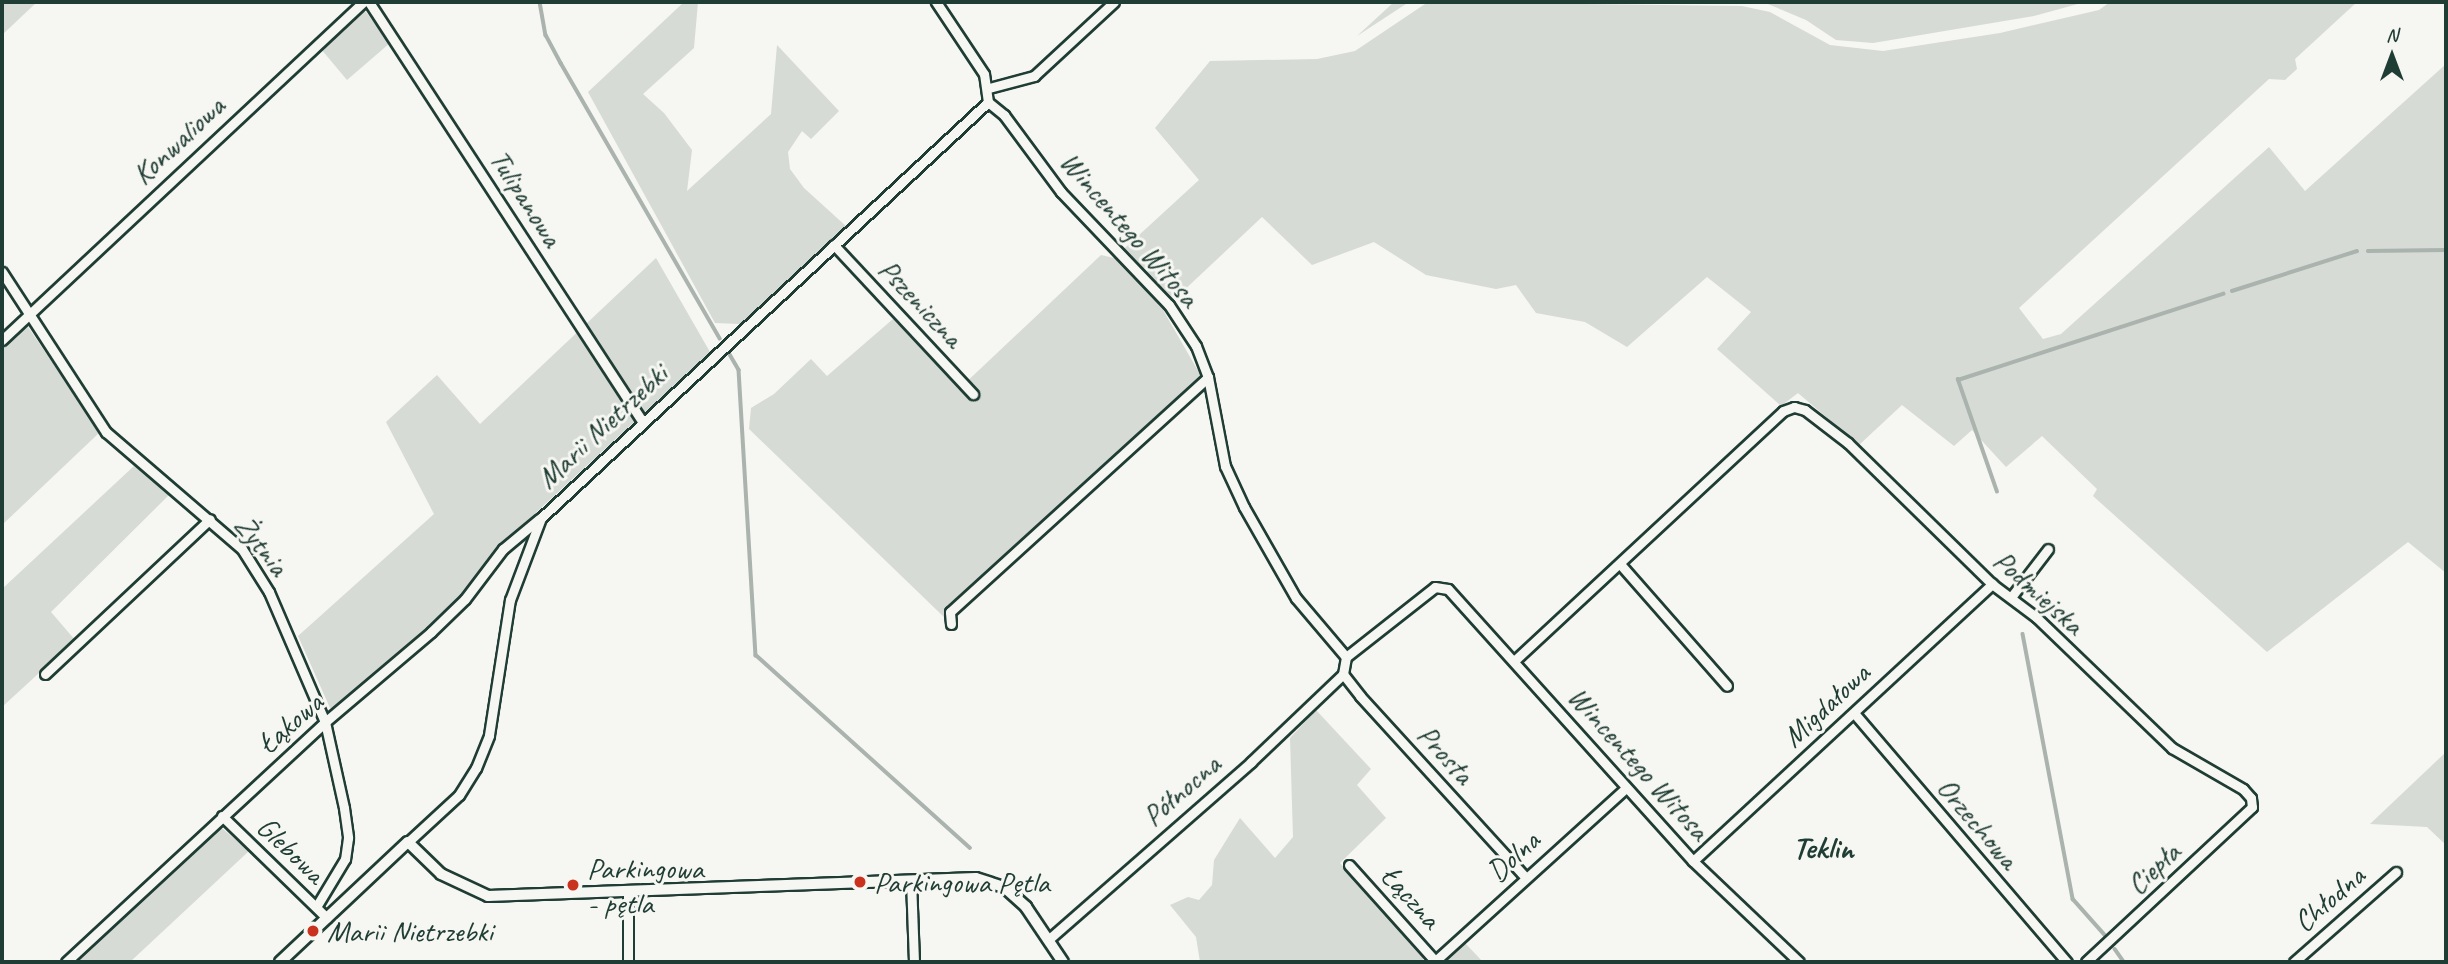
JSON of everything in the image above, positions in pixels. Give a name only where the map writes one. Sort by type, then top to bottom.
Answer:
[{"type":"street","name":"Konwaliowa","points":[[2,340],[366,2]]},
{"type":"street","name":"Tulipanowa","points":[[366,2],[642,421]]},
{"type":"street","points":[[936,2],[970,46],[989,88],[988,102]]},
{"type":"street","points":[[989,88],[1034,76],[1114,2]]},
{"type":"street","name":"Marii Nietrzebki","points":[[280,962],[459,795],[476,768],[489,735],[510,600],[541,518],[642,421],[988,102]]},
{"type":"street","name":"Wincentego Witosa","points":[[988,102],[1004,114],[1061,192],[1169,305],[1196,346],[1208,377],[1225,466],[1244,507],[1296,598],[1346,657],[1444,588],[1612,767],[1626,788],[1693,861],[1799,962]]},
{"type":"street","name":"Pszeniczna","points":[[834,245],[973,394]]},
{"type":"street","name":"Żytnia","points":[[2,272],[114,441],[210,519],[242,549],[269,592],[324,722],[348,838],[345,859],[316,907]]},
{"type":"street","points":[[951,624],[950,612],[1208,377]]},
{"type":"street","name":"Podmiejska","points":[[1620,564],[1783,411],[1794,407],[1805,410],[1848,443],[1992,584],[2011,596],[2144,724],[2172,748],[2243,789],[2252,807]]},
{"type":"street","name":"Łąkowa","points":[[66,962],[324,722],[431,632],[465,599],[503,549],[541,518]]},
{"type":"street","points":[[45,674],[210,519]]},
{"type":"street","points":[[2011,596],[2048,549]]},
{"type":"street","points":[[1514,661],[1620,564],[1727,686]]},
{"type":"street","name":"Migdałowa","points":[[1693,861],[1992,584]]},
{"type":"street","points":[[1343,674],[1346,657]]},
{"type":"street","name":"Prosta","points":[[1343,674],[1526,878]]},
{"type":"street","name":"Północna","points":[[1048,940],[1251,762],[1343,674]]},
{"type":"street","name":"Orzechowa","points":[[1854,713],[2067,962]]},
{"type":"street","name":"Dolna","points":[[1435,962],[1626,788]]},
{"type":"street","name":"Ciepła","points":[[2086,962],[2252,807]]},
{"type":"street","name":"Glebowa","points":[[222,816],[327,918]]},
{"type":"street","points":[[408,842],[441,874],[488,895],[976,878],[1004,887],[1026,907],[1063,962]]},
{"type":"street","name":"Łączna","points":[[1349,865],[1435,962]]},
{"type":"street","name":"Chłodna","points":[[2294,962],[2396,872]]},
{"type":"street","points":[[911,880],[914,962]]},
{"type":"street","points":[[628,892],[628,962]]},
{"type":"shaded area","points":[[2,2],[37,2],[2,35]]},
{"type":"shaded area","points":[[684,2],[698,2],[694,48],[643,94],[664,113],[692,150],[687,191],[771,114],[777,45],[839,111],[811,139],[802,131],[788,152],[790,169],[804,188],[847,227],[740,324],[715,323],[588,92]]},
{"type":"shaded area","points":[[1394,2],[1409,2],[1357,36]]},
{"type":"shaded area","points":[[1428,2],[1742,6],[1770,12],[1830,45],[1883,51],[2000,33],[2099,10],[2110,2],[2357,2],[2295,59],[2297,69],[2285,80],[2269,79],[2019,308],[2043,339],[2061,334],[2269,147],[2305,191],[2446,64],[2446,573],[2408,542],[2267,652],[2093,496],[2097,489],[2042,436],[2006,467],[1972,430],[1954,446],[1902,405],[1859,445],[1798,393],[1781,406],[1717,349],[1751,312],[1707,277],[1627,347],[1585,322],[1536,313],[1516,285],[1496,289],[1426,275],[1374,242],[1312,265],[1262,217],[1163,310],[1201,376],[945,618],[749,429],[751,408],[774,394],[811,359],[827,376],[893,319],[960,388],[1101,255],[1114,258],[1199,180],[1155,128],[1210,61],[1317,59],[1355,51]]},
{"type":"shaded area","points":[[1763,2],[2085,2],[2034,16],[1873,43],[1836,40],[1806,20]]},
{"type":"shaded area","points":[[359,12],[366,12],[390,43],[347,80],[321,49]]},
{"type":"shaded area","points":[[656,258],[710,352],[502,544],[460,598],[342,706],[330,708],[298,636],[434,514],[386,422],[437,375],[480,424]]},
{"type":"shaded area","points":[[28,327],[100,432],[2,525],[2,346]]},
{"type":"shaded area","points":[[134,466],[170,494],[51,612],[75,640],[2,707],[2,589]]},
{"type":"shaded area","points":[[1316,710],[1371,769],[1357,785],[1386,818],[1340,863],[1423,953],[1423,962],[1200,962],[1196,937],[1170,905],[1188,897],[1199,900],[1212,885],[1214,860],[1240,818],[1275,858],[1293,837],[1290,738]]},
{"type":"shaded area","points":[[2446,752],[2446,845],[2427,827],[2370,824]]},
{"type":"shaded area","points":[[211,829],[223,829],[249,851],[130,962],[70,962]]},
{"type":"shaded area","points":[[1464,942],[1483,962],[1442,962]]},
{"type":"waterway","points":[[540,2],[546,35],[720,338]]},
{"type":"waterway","points":[[2368,251],[2446,250]]},
{"type":"waterway","points":[[2232,291],[2357,251]]},
{"type":"waterway","points":[[1997,492],[1958,380],[2223,294]]},
{"type":"waterway","points":[[728,351],[739,370],[756,655],[970,848]]},
{"type":"waterway","points":[[2023,634],[2073,899],[2105,935]]},
{"type":"waterway","points":[[2115,949],[2124,962]]},
{"type":"place","name":"Parkingowa Pętla","points":[[860,882]]},
{"type":"place","name":"Parkingowa - pętla","points":[[573,885]]},
{"type":"place","name":"Marii Nietrzebki","points":[[313,931]]},
{"type":"district","name":"Teklin","points":[[1823,848]]}]
